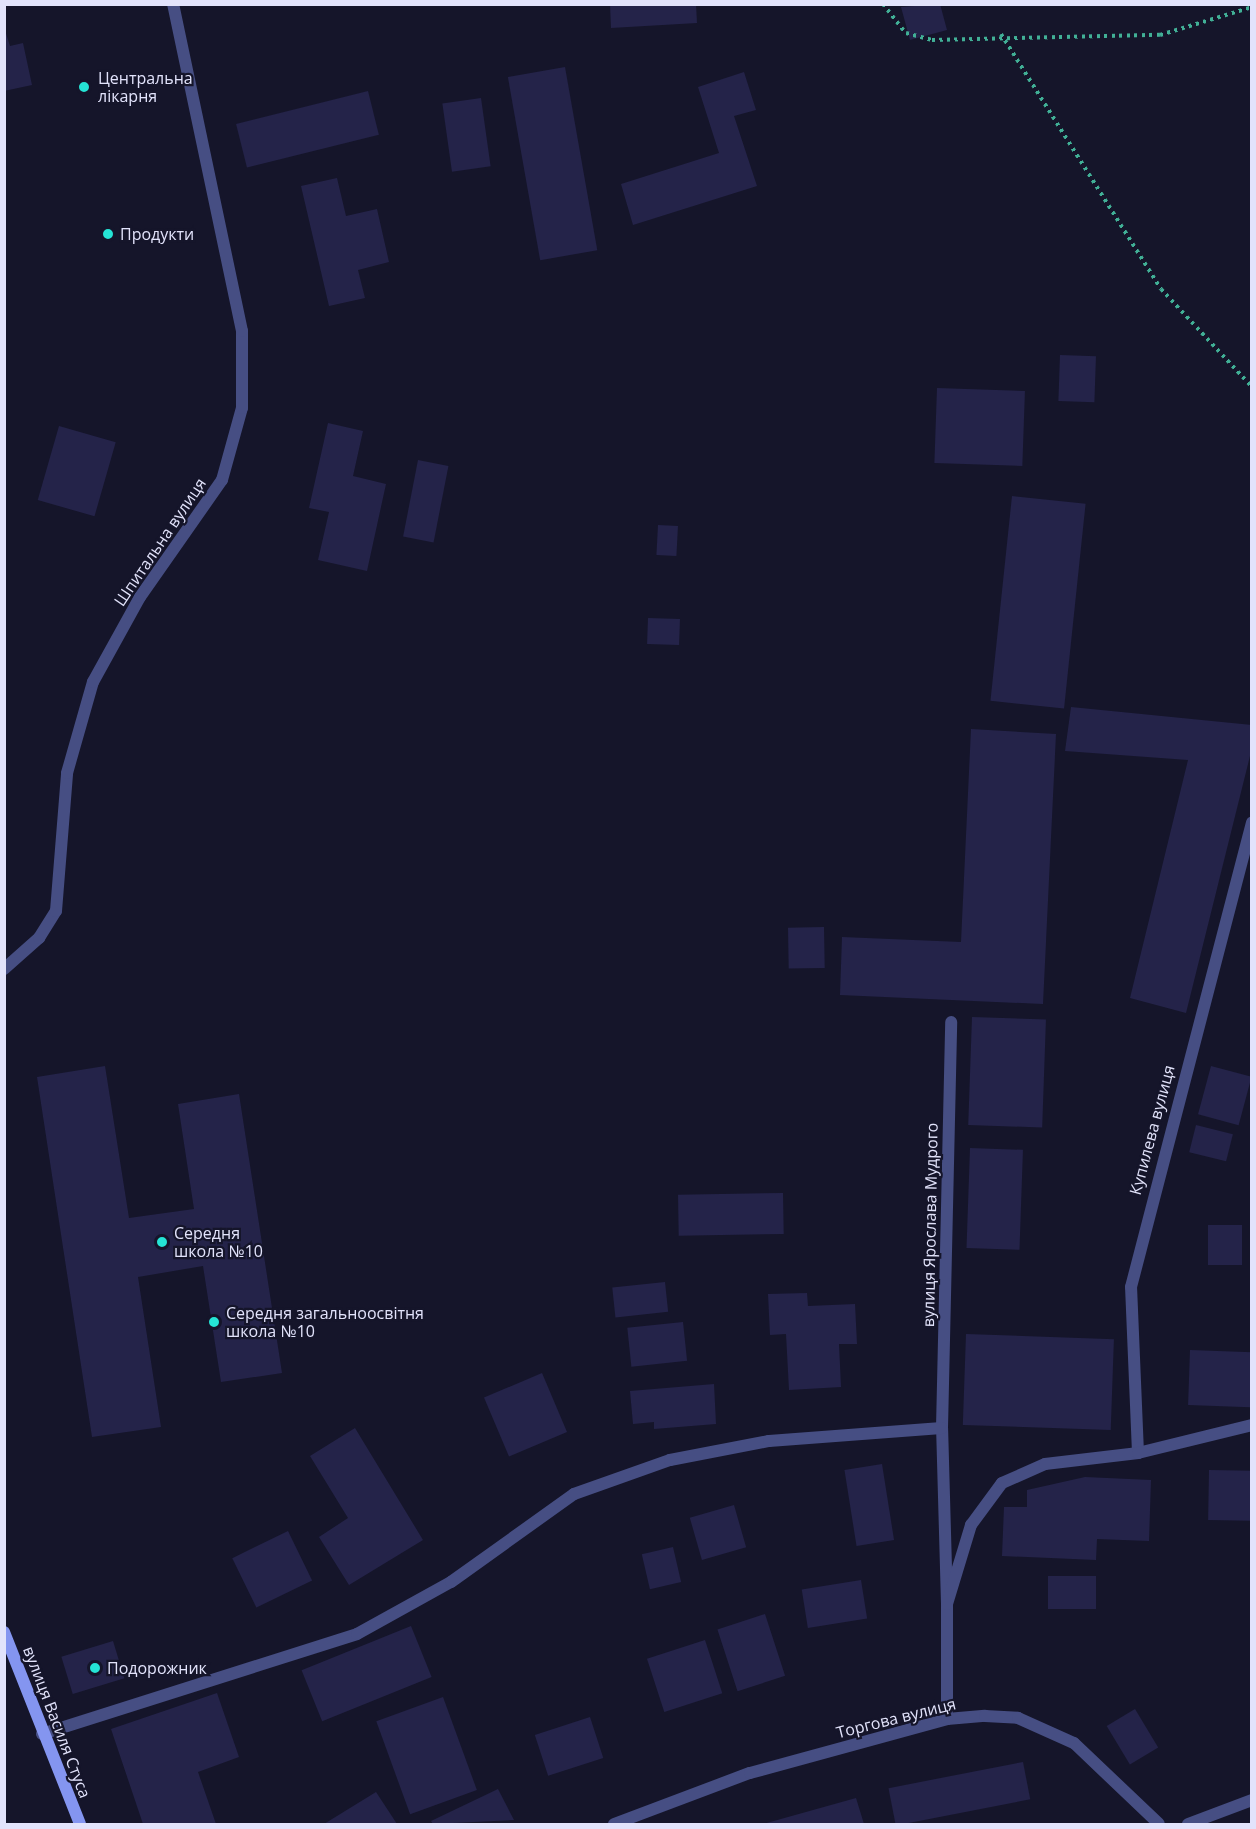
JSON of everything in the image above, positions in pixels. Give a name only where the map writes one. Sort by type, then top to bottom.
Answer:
[{"type":"street","name":"Шпитальна вулиця","points":[[4,969],[39,938],[56,911],[67,773],[93,682],[140,597],[222,480],[242,408],[241,320],[173,4]]},
{"type":"street","name":"Купилева вулиця","points":[[1138,1453],[1131,1287],[1251,822]]},
{"type":"street","name":"вулиця Ярослава Мудрого","points":[[947,1604],[942,1428],[951,1022]]},
{"type":"street","points":[[947,1719],[947,1604],[971,1525],[1002,1483],[1046,1464],[1138,1453],[1251,1425]]},
{"type":"street","points":[[42,1734],[357,1634],[451,1582],[574,1494],[670,1460],[769,1441],[942,1428]]},
{"type":"street","name":"вулиця Василя Стуса","points":[[4,1632],[42,1734],[80,1824]]},
{"type":"street","name":"Торгова вулиця","points":[[614,1824],[689,1793],[947,1719],[1018,1718],[1052,1729],[1103,1767],[1160,1824]]},
{"type":"street","points":[[1188,1824],[1251,1800]]},
{"type":"path","points":[[883,4],[906,33],[932,40],[1001,34],[1160,35],[1251,7]]},
{"type":"path","points":[[1001,34],[1161,289],[1251,387]]},
{"type":"building","points":[[610,4],[696,4],[697,23],[611,28]]},
{"type":"building","points":[[940,4],[947,30],[910,40],[901,7]]},
{"type":"building","points":[[4,27],[10,46],[23,43],[32,85],[4,91]]},
{"type":"building","points":[[565,67],[597,250],[540,260],[508,77]]},
{"type":"building","points":[[744,72],[756,110],[734,116],[757,186],[633,225],[621,184],[719,153],[698,87]]},
{"type":"building","points":[[368,91],[379,135],[247,168],[236,124]]},
{"type":"building","points":[[481,98],[491,166],[452,172],[442,103]]},
{"type":"building","points":[[337,178],[346,216],[377,209],[389,262],[358,270],[365,298],[329,306],[301,186]]},
{"type":"building","points":[[1060,355],[1096,356],[1094,402],[1058,401]]},
{"type":"building","points":[[937,388],[1025,391],[1022,466],[934,463]]},
{"type":"building","points":[[328,423],[363,431],[353,476],[386,484],[367,571],[318,560],[329,512],[309,508]]},
{"type":"building","points":[[59,426],[116,442],[94,516],[38,500]]},
{"type":"building","points":[[418,460],[448,466],[434,542],[403,537]]},
{"type":"building","points":[[1012,496],[1086,504],[1064,709],[990,701]]},
{"type":"building","points":[[658,525],[678,526],[676,556],[656,555]]},
{"type":"building","points":[[648,618],[680,619],[679,645],[647,644]]},
{"type":"building","points":[[1071,707],[1252,725],[1252,748],[1186,1013],[1130,998],[1188,760],[1065,751]]},
{"type":"building","points":[[971,729],[1056,734],[1043,1004],[840,995],[842,937],[961,942]]},
{"type":"building","points":[[824,927],[825,968],[789,969],[788,928]]},
{"type":"building","points":[[972,1017],[1046,1020],[1042,1128],[968,1125]]},
{"type":"building","name":"Середня школа №10","points":[[105,1066],[129,1218],[194,1209],[178,1104],[239,1094],[282,1373],[221,1382],[203,1266],[138,1277],[161,1427],[92,1437],[37,1077]]},
{"type":"building","points":[[1211,1066],[1252,1077],[1239,1125],[1198,1114]]},
{"type":"building","points":[[1196,1125],[1233,1134],[1226,1161],[1189,1152]]},
{"type":"building","points":[[970,1148],[1023,1150],[1019,1250],[967,1248]]},
{"type":"building","points":[[783,1193],[784,1234],[679,1236],[678,1195]]},
{"type":"building","points":[[1208,1225],[1242,1225],[1242,1265],[1208,1265]]},
{"type":"building","points":[[665,1282],[668,1312],[615,1317],[612,1288]]},
{"type":"building","points":[[807,1293],[808,1306],[855,1304],[857,1344],[839,1344],[841,1387],[789,1390],[786,1334],[770,1335],[768,1294]]},
{"type":"building","points":[[683,1322],[687,1361],[631,1367],[627,1328]]},
{"type":"building","points":[[966,1334],[1114,1339],[1111,1430],[963,1425]]},
{"type":"building","points":[[1190,1350],[1252,1352],[1250,1407],[1188,1405]]},
{"type":"building","points":[[542,1373],[567,1432],[509,1457],[484,1398]]},
{"type":"building","points":[[714,1384],[716,1424],[654,1429],[654,1422],[633,1424],[630,1391]]},
{"type":"building","points":[[355,1428],[423,1540],[349,1585],[319,1537],[348,1518],[310,1456]]},
{"type":"building","points":[[882,1464],[894,1540],[857,1546],[844,1470]]},
{"type":"building","points":[[1209,1470],[1252,1471],[1251,1521],[1208,1520]]},
{"type":"building","points":[[1085,1477],[1151,1480],[1149,1541],[1097,1539],[1096,1560],[1002,1556],[1004,1507],[1027,1507],[1027,1490]]},
{"type":"building","points":[[734,1505],[746,1547],[702,1560],[690,1518]]},
{"type":"building","points":[[288,1531],[312,1580],[256,1608],[232,1558]]},
{"type":"building","points":[[673,1547],[681,1582],[650,1589],[642,1554]]},
{"type":"building","points":[[1048,1576],[1096,1576],[1096,1609],[1048,1609]]},
{"type":"building","points":[[861,1580],[867,1619],[808,1628],[802,1589]]},
{"type":"building","points":[[765,1614],[785,1676],[738,1691],[717,1629]]},
{"type":"building","points":[[411,1626],[432,1677],[322,1721],[302,1670]]},
{"type":"building","points":[[705,1640],[722,1693],[664,1712],[647,1659]]},
{"type":"building","points":[[113,1641],[124,1678],[73,1694],[61,1657]]},
{"type":"building","points":[[217,1693],[239,1757],[198,1772],[216,1824],[143,1824],[111,1729]]},
{"type":"building","points":[[443,1697],[477,1790],[410,1814],[376,1721]]},
{"type":"building","points":[[1135,1709],[1158,1748],[1130,1765],[1107,1726]]},
{"type":"building","points":[[590,1717],[603,1758],[548,1776],[535,1735]]},
{"type":"building","points":[[1023,1762],[1030,1799],[895,1824],[889,1788]]},
{"type":"building","points":[[498,1789],[514,1820],[433,1824],[431,1821]]},
{"type":"building","points":[[376,1792],[397,1824],[324,1824]]},
{"type":"building","points":[[856,1798],[864,1824],[763,1824]]},
{"type":"place","name":"Центральна лікарня","points":[[84,87]]},
{"type":"place","name":"Продукти","points":[[108,234]]},
{"type":"place","name":"Середня школа №10","points":[[162,1242]]},
{"type":"place","name":"Середня загальноосвітня школа №10","points":[[214,1322]]},
{"type":"place","name":"Подорожник","points":[[95,1668]]}]
